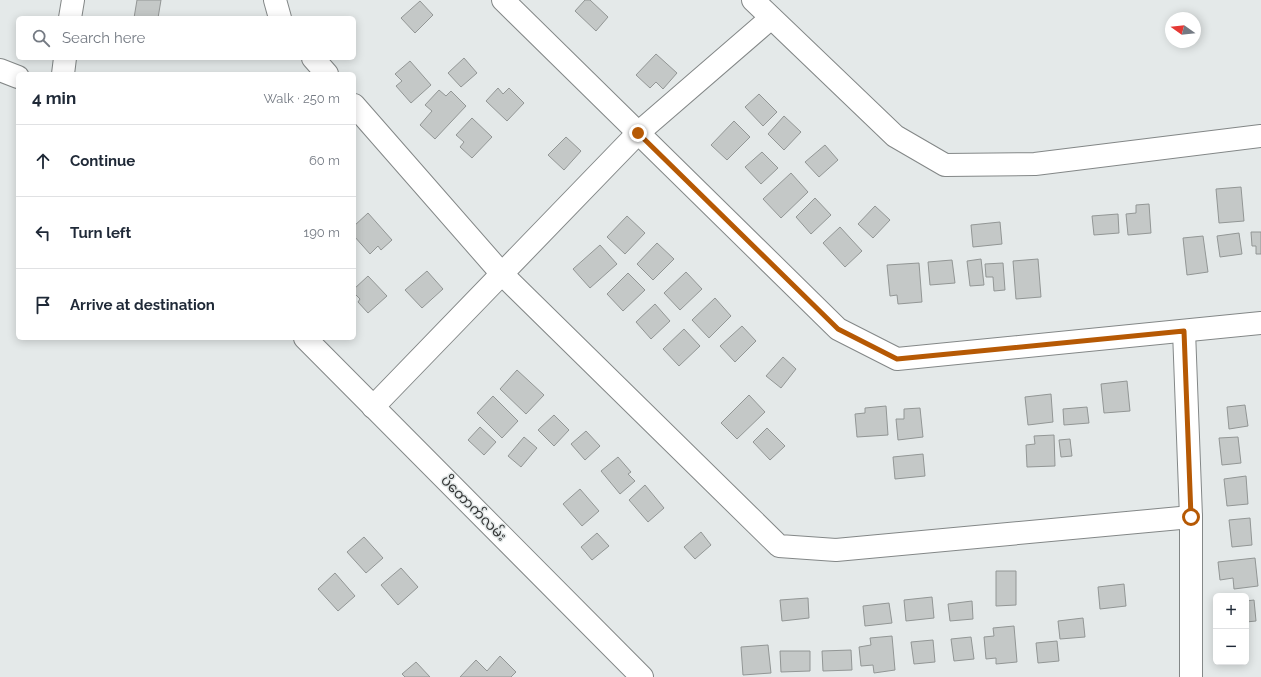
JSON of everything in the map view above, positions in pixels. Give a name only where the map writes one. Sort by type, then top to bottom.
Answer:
[{"type":"street","points":[[70,16],[73,0]]},
{"type":"street","points":[[275,0],[279,16]]},
{"type":"street","points":[[503,0],[838,329],[897,359],[1261,323]]},
{"type":"street","points":[[753,0],[895,136],[945,165],[1035,164],[1261,136]]},
{"type":"street","points":[[373,407],[638,133],[771,18]]},
{"type":"street","points":[[63,72],[65,60]]},
{"type":"street","points":[[315,60],[325,72]]},
{"type":"street","points":[[0,70],[16,75]]},
{"type":"street","points":[[356,107],[502,274],[780,546],[836,550],[1191,517]]},
{"type":"street","points":[[1184,331],[1191,517],[1191,677]]},
{"type":"street","name":"ပိတောက်လမ်း","points":[[307,340],[642,677]]},
{"type":"building","points":[[137,0],[161,0],[158,16],[134,16]]},
{"type":"building","points":[[585,0],[590,0],[608,17],[596,31],[575,11]]},
{"type":"building","points":[[420,1],[433,15],[415,33],[401,18]]},
{"type":"building","points":[[656,54],[677,73],[663,89],[656,82],[650,88],[636,75]]},
{"type":"building","points":[[464,58],[477,73],[461,87],[448,73]]},
{"type":"building","points":[[410,61],[431,85],[411,103],[396,86],[402,81],[395,74]]},
{"type":"building","points":[[498,88],[503,94],[509,88],[524,103],[507,121],[486,101]]},
{"type":"building","points":[[439,90],[446,96],[451,91],[466,106],[435,139],[420,125],[432,111],[425,105]]},
{"type":"building","points":[[759,94],[777,112],[763,126],[745,107]]},
{"type":"building","points":[[784,116],[801,132],[784,150],[768,134]]},
{"type":"building","points":[[472,118],[492,137],[472,158],[460,147],[464,142],[456,135]]},
{"type":"building","points":[[734,121],[750,137],[727,160],[711,145]]},
{"type":"building","points":[[566,137],[581,151],[564,170],[548,155]]},
{"type":"building","points":[[825,145],[838,160],[819,177],[805,162]]},
{"type":"building","points":[[762,152],[778,168],[761,184],[745,167]]},
{"type":"building","points":[[791,173],[808,192],[781,218],[763,199]]},
{"type":"building","points":[[1241,187],[1244,221],[1219,223],[1216,189]]},
{"type":"building","points":[[815,198],[831,215],[811,234],[796,217]]},
{"type":"building","points":[[1149,204],[1151,233],[1128,235],[1126,214],[1136,213],[1136,205]]},
{"type":"building","points":[[875,206],[890,220],[873,238],[858,224]]},
{"type":"building","points":[[368,213],[392,240],[381,250],[378,246],[370,254],[356,238],[356,224]]},
{"type":"building","points":[[1118,214],[1119,233],[1094,235],[1092,216]]},
{"type":"building","points":[[627,216],[645,233],[625,254],[607,237]]},
{"type":"building","points":[[1000,222],[1002,244],[973,247],[971,225]]},
{"type":"building","points":[[840,227],[862,251],[845,267],[823,243]]},
{"type":"building","points":[[1251,232],[1261,232],[1261,254],[1256,254],[1256,246],[1252,246]]},
{"type":"building","points":[[1239,233],[1242,254],[1220,257],[1217,236]]},
{"type":"building","points":[[1203,236],[1208,272],[1187,275],[1183,238]]},
{"type":"building","points":[[657,243],[674,259],[653,280],[637,264]]},
{"type":"building","points":[[600,245],[617,264],[590,288],[573,269]]},
{"type":"building","points":[[981,259],[984,285],[970,286],[967,261]]},
{"type":"building","points":[[1038,259],[1041,297],[1016,299],[1013,261]]},
{"type":"building","points":[[952,260],[955,283],[930,285],[928,262]]},
{"type":"building","points":[[919,263],[922,302],[898,304],[897,295],[890,296],[887,265]]},
{"type":"building","points":[[1003,263],[1005,290],[994,291],[993,277],[986,277],[985,264]]},
{"type":"building","points":[[427,271],[443,289],[422,308],[405,290]]},
{"type":"building","points":[[686,272],[702,289],[680,310],[664,293]]},
{"type":"building","points":[[628,273],[645,290],[623,311],[607,294]]},
{"type":"building","points":[[368,276],[387,296],[368,313],[358,302],[360,299],[356,295],[356,287]]},
{"type":"building","points":[[715,298],[731,316],[709,338],[692,320]]},
{"type":"building","points":[[655,304],[670,321],[651,339],[636,322]]},
{"type":"building","points":[[742,326],[756,341],[735,362],[720,346]]},
{"type":"building","points":[[684,329],[700,346],[679,366],[663,349]]},
{"type":"building","points":[[783,357],[796,369],[781,388],[766,376]]},
{"type":"building","points":[[517,370],[544,395],[526,414],[500,389]]},
{"type":"building","points":[[1127,381],[1130,411],[1104,413],[1101,384]]},
{"type":"building","points":[[1051,394],[1053,422],[1028,425],[1025,397]]},
{"type":"building","points":[[749,395],[765,412],[737,439],[721,423]]},
{"type":"building","points":[[493,396],[518,421],[502,438],[477,413]]},
{"type":"building","points":[[1245,405],[1248,426],[1229,429],[1227,407]]},
{"type":"building","points":[[886,406],[888,435],[857,437],[855,414],[865,413],[865,408]]},
{"type":"building","points":[[1087,407],[1089,423],[1064,425],[1063,409]]},
{"type":"building","points":[[920,408],[923,437],[898,440],[896,419],[904,419],[904,409]]},
{"type":"building","points":[[554,415],[569,430],[554,446],[538,430]]},
{"type":"building","points":[[480,427],[496,442],[484,455],[468,440]]},
{"type":"building","points":[[767,428],[785,446],[770,460],[753,442]]},
{"type":"building","points":[[586,431],[600,446],[585,460],[571,444]]},
{"type":"building","points":[[1054,435],[1055,466],[1027,467],[1026,445],[1035,444],[1034,436]]},
{"type":"building","points":[[524,437],[537,448],[521,467],[508,456]]},
{"type":"building","points":[[1238,437],[1241,463],[1222,465],[1219,438]]},
{"type":"building","points":[[1070,439],[1072,456],[1061,457],[1059,440]]},
{"type":"building","points":[[923,454],[925,476],[895,479],[893,457]]},
{"type":"building","points":[[618,457],[631,472],[628,474],[635,481],[620,494],[601,471]]},
{"type":"building","points":[[1246,476],[1248,504],[1227,506],[1224,479]]},
{"type":"building","points":[[645,485],[664,508],[648,522],[629,500]]},
{"type":"building","points":[[580,489],[599,511],[582,526],[563,504]]},
{"type":"building","points":[[1250,518],[1252,545],[1232,547],[1229,520]]},
{"type":"building","points":[[701,532],[711,545],[695,559],[684,547]]},
{"type":"building","points":[[597,533],[609,546],[592,560],[581,547]]},
{"type":"building","points":[[364,537],[383,558],[366,573],[347,552]]},
{"type":"building","points":[[1255,558],[1258,586],[1234,589],[1233,578],[1220,580],[1218,562]]},
{"type":"building","points":[[401,568],[418,587],[398,605],[381,585]]},
{"type":"building","points":[[996,571],[1016,571],[1016,605],[996,606]]},
{"type":"building","points":[[335,573],[355,596],[338,611],[318,589]]},
{"type":"building","points":[[1124,584],[1126,606],[1100,609],[1098,587]]},
{"type":"building","points":[[932,597],[934,618],[906,621],[904,600]]},
{"type":"building","points":[[808,598],[809,618],[782,621],[780,600]]},
{"type":"building","points":[[1254,600],[1256,621],[1249,622],[1249,601]]},
{"type":"building","points":[[972,601],[973,619],[950,621],[948,604]]},
{"type":"building","points":[[889,603],[892,623],[865,626],[863,606]]},
{"type":"building","points":[[1083,618],[1085,637],[1060,639],[1058,621]]},
{"type":"building","points":[[1014,626],[1017,662],[996,664],[996,658],[986,659],[984,637],[994,636],[993,628]]},
{"type":"building","points":[[892,636],[895,670],[874,673],[873,665],[861,666],[859,647],[871,645],[870,638]]},
{"type":"building","points":[[971,637],[974,659],[954,661],[951,639]]},
{"type":"building","points":[[933,640],[935,662],[914,664],[911,642]]},
{"type":"building","points":[[1057,641],[1059,661],[1038,663],[1036,643]]},
{"type":"building","points":[[768,645],[771,673],[743,675],[741,647]]},
{"type":"building","points":[[851,650],[852,670],[823,671],[822,651]]},
{"type":"building","points":[[780,651],[810,651],[810,671],[781,672]]},
{"type":"building","points":[[500,656],[516,672],[511,677],[460,677],[476,660],[487,671]]},
{"type":"building","points":[[416,662],[430,677],[405,677],[402,674]]},
{"type":"route","points":[[638,133],[838,329],[897,359],[1184,331],[1191,517]]}]
